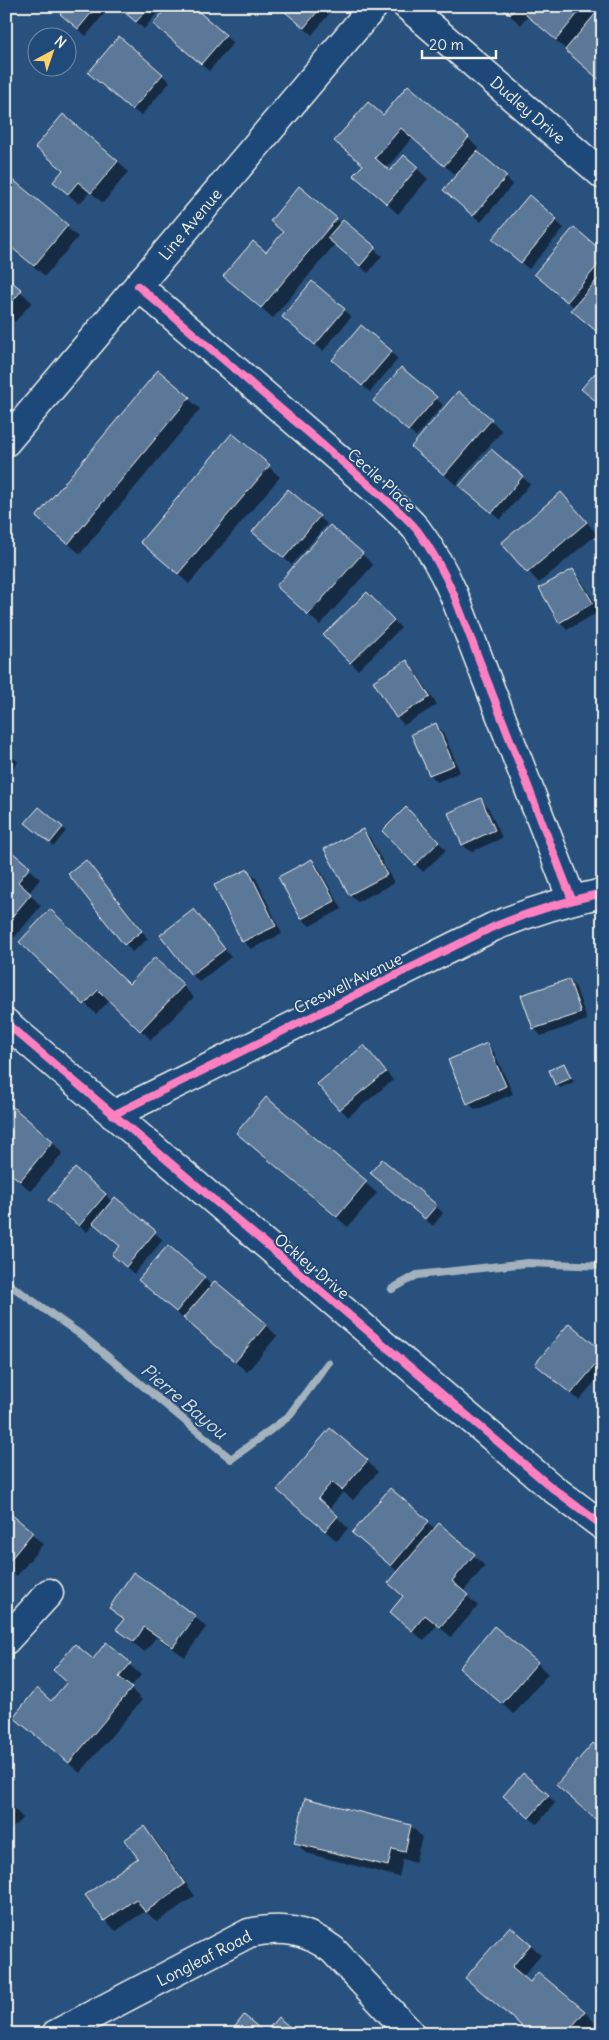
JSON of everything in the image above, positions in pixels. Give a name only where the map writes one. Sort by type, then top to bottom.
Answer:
[{"type":"street","name":"Line Avenue","points":[[6,442],[374,6]]},
{"type":"street","name":"Dudley Drive","points":[[407,6],[603,175]]},
{"type":"street","name":"Cecile Place","points":[[138,286],[368,484],[402,514],[417,531],[442,569],[454,595],[572,900]]},
{"type":"street","name":"Creswell Avenue","points":[[113,1115],[493,926],[572,900],[603,894]]},
{"type":"street","name":"Ockley Drive","points":[[6,1023],[543,1480],[603,1526]]},
{"type":"street","points":[[6,1640],[49,1593]]},
{"type":"street","name":"Longleaf Road","points":[[56,2034],[249,1933],[270,1928],[297,1931],[322,1942],[333,1950],[411,2034]]},
{"type":"building","points":[[67,6],[97,6],[78,29],[60,14]]},
{"type":"building","points":[[117,6],[150,6],[136,22]]},
{"type":"building","points":[[168,6],[192,6],[226,35],[201,64],[153,24]]},
{"type":"building","points":[[278,6],[322,6],[304,28]]},
{"type":"building","points":[[499,6],[517,6],[510,15]]},
{"type":"building","points":[[533,6],[584,6],[556,40],[526,15]]},
{"type":"building","points":[[603,6],[603,83],[565,50]]},
{"type":"building","points":[[119,36],[163,74],[132,110],[88,73]]},
{"type":"building","points":[[408,85],[469,137],[444,166],[401,128],[375,158],[390,171],[404,155],[418,167],[387,204],[353,175],[363,165],[334,141],[368,102],[383,115]]},
{"type":"building","points":[[63,114],[118,161],[91,193],[78,182],[68,194],[53,182],[63,170],[35,147]]},
{"type":"building","points":[[477,151],[507,176],[473,216],[443,190]]},
{"type":"building","points":[[6,174],[68,225],[34,266],[6,243]]},
{"type":"building","points":[[299,186],[337,218],[261,308],[223,276],[253,241],[266,252],[283,232],[270,221]]},
{"type":"building","points":[[529,195],[557,219],[521,263],[492,239]]},
{"type":"building","points":[[343,220],[376,247],[360,266],[327,238]]},
{"type":"building","points":[[574,227],[603,252],[603,259],[567,302],[534,274]]},
{"type":"building","points":[[603,273],[603,336],[602,336],[571,310]]},
{"type":"building","points":[[6,277],[22,290],[6,309]]},
{"type":"building","points":[[312,281],[345,309],[315,345],[282,317]]},
{"type":"building","points":[[361,325],[392,351],[362,386],[332,360]]},
{"type":"building","points":[[401,367],[437,397],[408,431],[373,401]]},
{"type":"building","points":[[158,370],[190,397],[68,544],[36,517]]},
{"type":"building","points":[[595,373],[603,379],[603,407],[581,389]]},
{"type":"building","points":[[458,391],[492,419],[444,475],[411,447]]},
{"type":"building","points":[[232,433],[270,465],[178,574],[140,542]]},
{"type":"building","points":[[491,449],[523,476],[492,513],[459,486]]},
{"type":"building","points":[[288,489],[320,516],[284,558],[252,532]]},
{"type":"building","points":[[561,492],[587,522],[527,573],[501,543]]},
{"type":"building","points":[[330,525],[363,553],[308,615],[276,586]]},
{"type":"building","points":[[573,569],[593,603],[559,623],[539,588]]},
{"type":"building","points":[[367,592],[394,620],[350,663],[323,635]]},
{"type":"building","points":[[407,660],[430,697],[396,718],[373,681]]},
{"type":"building","points":[[436,723],[454,765],[429,775],[411,734]]},
{"type":"building","points":[[481,798],[495,830],[462,845],[448,813]]},
{"type":"building","points":[[39,807],[63,827],[50,843],[25,823]]},
{"type":"building","points":[[406,807],[439,842],[415,865],[382,831]]},
{"type":"building","points":[[363,829],[387,875],[349,895],[324,849]]},
{"type":"building","points":[[6,847],[30,867],[18,882],[31,894],[6,924]]},
{"type":"building","points":[[312,859],[335,901],[301,919],[278,877]]},
{"type":"building","points":[[86,860],[142,931],[124,945],[68,874]]},
{"type":"building","points":[[248,869],[276,926],[242,942],[214,885]]},
{"type":"building","points":[[50,909],[129,984],[155,957],[184,985],[140,1031],[98,990],[84,1005],[19,942]]},
{"type":"building","points":[[194,909],[225,949],[191,975],[160,935]]},
{"type":"building","points":[[569,979],[581,1013],[533,1029],[521,995]]},
{"type":"building","points":[[487,1043],[506,1086],[467,1104],[448,1060]]},
{"type":"building","points":[[364,1045],[386,1072],[339,1110],[317,1084]]},
{"type":"building","points":[[564,1063],[571,1078],[555,1085],[549,1070]]},
{"type":"building","points":[[266,1097],[367,1181],[337,1217],[236,1133]]},
{"type":"building","points":[[6,1101],[53,1141],[20,1181],[6,1170]]},
{"type":"building","points":[[382,1159],[437,1205],[425,1219],[370,1173]]},
{"type":"building","points":[[75,1168],[106,1194],[79,1226],[48,1200]]},
{"type":"building","points":[[115,1197],[156,1231],[126,1267],[112,1255],[120,1246],[93,1223]]},
{"type":"building","points":[[168,1245],[205,1277],[176,1312],[138,1280]]},
{"type":"building","points":[[215,1281],[267,1324],[235,1362],[183,1318]]},
{"type":"building","points":[[569,1323],[603,1352],[603,1356],[571,1394],[535,1364]]},
{"type":"building","points":[[330,1428],[368,1460],[342,1490],[332,1482],[318,1498],[338,1516],[325,1531],[277,1490]]},
{"type":"building","points":[[390,1488],[429,1521],[391,1566],[352,1533]]},
{"type":"building","points":[[6,1510],[33,1532],[6,1565]]},
{"type":"building","points":[[439,1523],[475,1554],[452,1581],[468,1595],[440,1627],[425,1615],[412,1631],[390,1612],[403,1596],[388,1583]]},
{"type":"building","points":[[133,1572],[196,1616],[173,1647],[144,1627],[134,1642],[116,1629],[124,1619],[109,1608]]},
{"type":"building","points":[[494,1626],[538,1662],[502,1704],[459,1668]]},
{"type":"building","points":[[106,1642],[131,1663],[119,1677],[132,1688],[69,1763],[13,1717],[37,1688],[51,1701],[67,1682],[53,1670],[75,1644],[93,1659]]},
{"type":"building","points":[[593,1743],[603,1752],[603,1826],[556,1785]]},
{"type":"building","points":[[523,1773],[549,1795],[529,1818],[503,1796]]},
{"type":"building","points":[[305,1798],[411,1825],[405,1852],[392,1849],[388,1866],[294,1843]]},
{"type":"building","points":[[144,1826],[185,1884],[145,1912],[136,1899],[104,1921],[85,1895],[138,1858],[124,1840]]},
{"type":"building","points":[[510,1926],[531,1944],[512,1967],[530,1982],[538,1972],[585,2011],[566,2034],[531,2034],[465,1978]]},
{"type":"building","points":[[244,2015],[265,2033],[278,2017],[298,2034],[229,2034]]},
{"type":"waterway","name":"Pierre Bayou","points":[[392,1289],[417,1275],[528,1263],[603,1266]]},
{"type":"waterway","name":"Pierre Bayou","points":[[6,1282],[84,1337],[231,1459],[288,1417],[328,1363]]},
{"type":"cycle path","points":[[138,286],[394,506],[417,530],[437,561],[454,595],[572,900]]},
{"type":"cycle path","points":[[113,1115],[493,927],[547,907],[603,893]]},
{"type":"cycle path","points":[[6,1023],[551,1487],[603,1526]]}]
